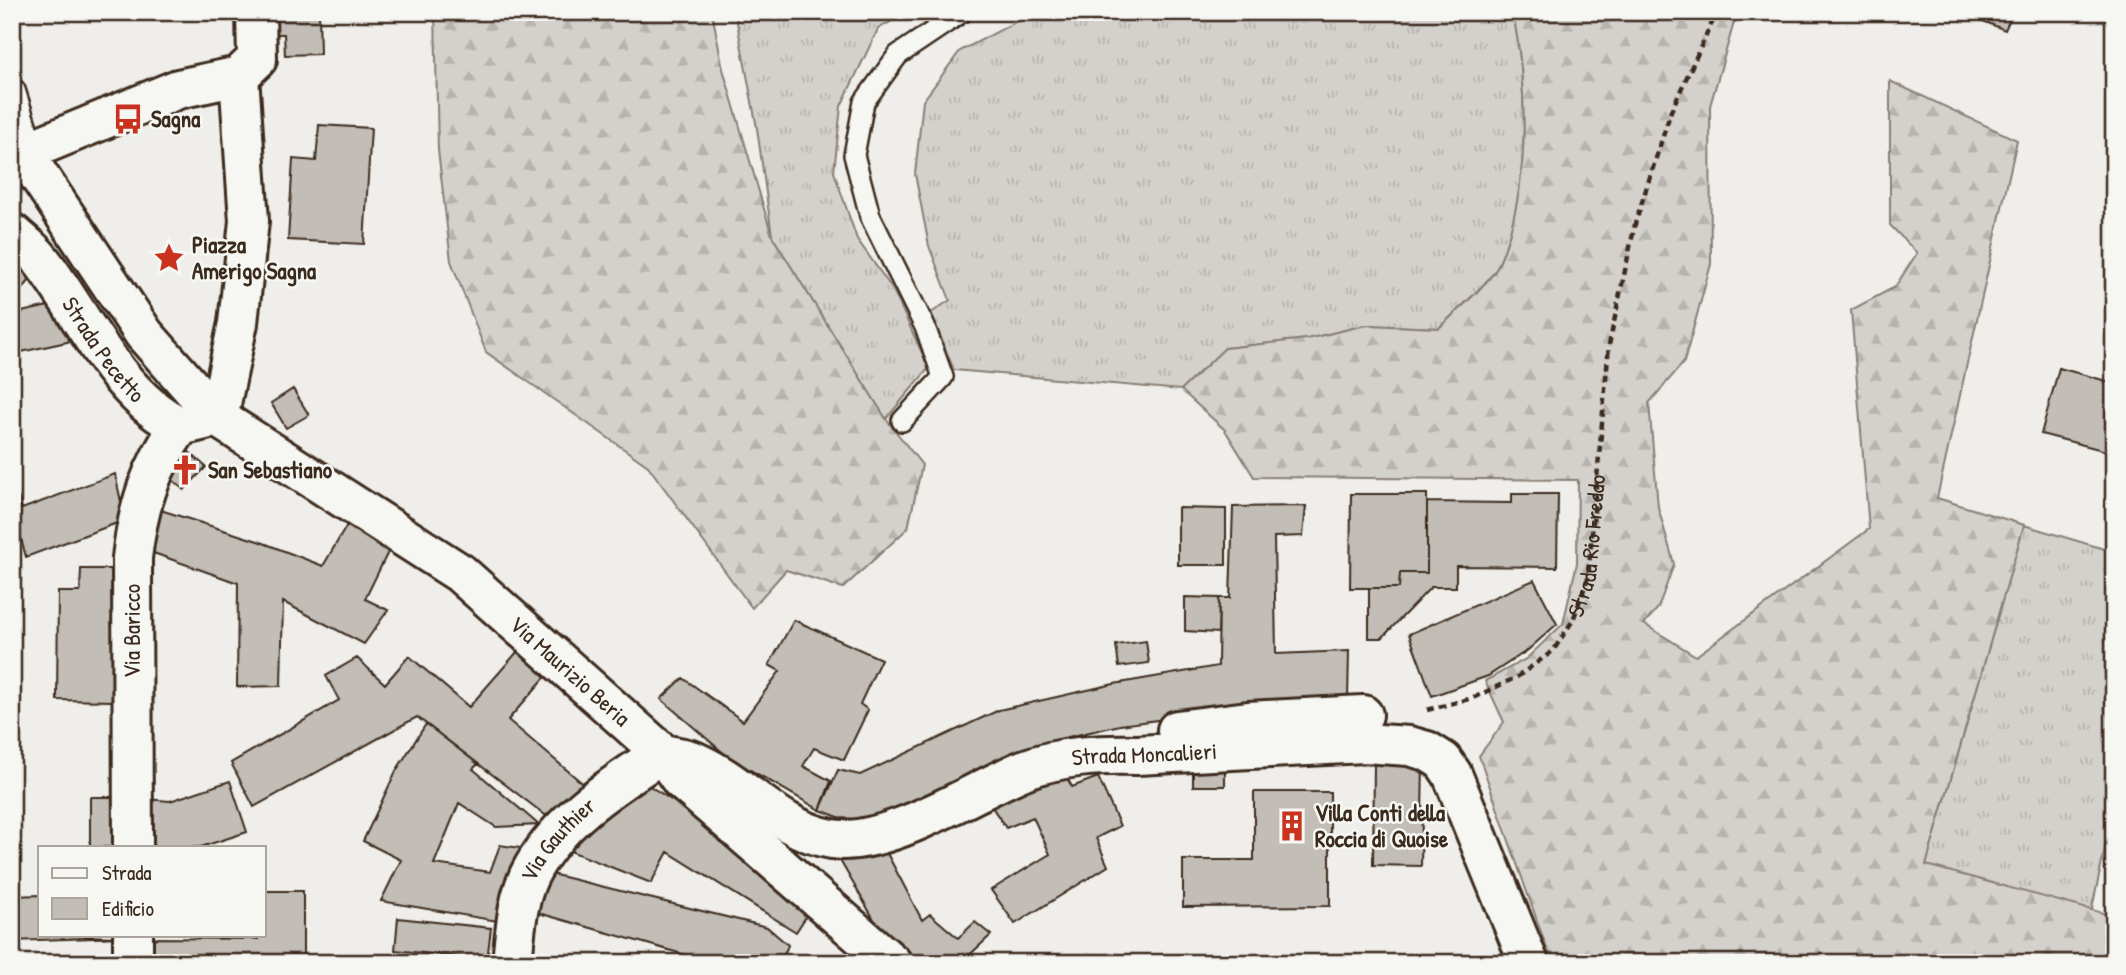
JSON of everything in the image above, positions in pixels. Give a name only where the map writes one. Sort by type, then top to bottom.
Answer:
[{"type":"street","points":[[218,418],[144,334],[19,142],[178,89],[239,76],[257,59],[256,12]]},
{"type":"street","points":[[218,418],[237,323],[249,221],[239,76]]},
{"type":"street","name":"Strada Pecetto","points":[[12,233],[39,257],[100,349],[148,405],[180,426]]},
{"type":"street","points":[[180,426],[218,418]]},
{"type":"street","name":"Via Maurizio Beria","points":[[218,418],[460,573],[662,753],[681,780],[892,963]]},
{"type":"street","name":"Via Baricco","points":[[133,846],[132,558],[138,512],[149,478],[180,426]]},
{"type":"street","points":[[1137,755],[1158,734],[1185,728],[1363,715]]},
{"type":"street","name":"Strada Moncalieri","points":[[662,753],[697,762],[805,831],[834,840],[858,838],[950,808],[1027,769],[1102,754],[1137,755],[1364,743],[1409,746],[1427,751],[1443,761],[1452,774],[1529,963]]},
{"type":"street","name":"Via Gauthier","points":[[512,963],[517,918],[532,869],[559,830],[613,785],[662,753]]},
{"type":"street","points":[[133,936],[133,963]]},
{"type":"lane","points":[[902,421],[943,377],[925,327],[870,216],[854,155],[864,102],[898,55],[962,12]]},
{"type":"lane","points":[[15,90],[28,131],[19,142]]},
{"type":"path","name":"Strada Rio Freddo","points":[[1419,712],[1473,698],[1517,677],[1553,651],[1573,620],[1588,578],[1609,345],[1635,224],[1671,111],[1717,12]]},
{"type":"green space","points":[[435,12],[712,12],[723,69],[772,236],[886,419],[922,465],[908,528],[843,588],[786,570],[752,608],[648,466],[486,352],[451,261],[438,150]]},
{"type":"green space","points":[[735,12],[908,12],[878,29],[841,106],[834,172],[857,239],[893,290],[929,368],[886,419],[772,236],[757,128]]},
{"type":"green space","points":[[1035,12],[1513,12],[1522,75],[1524,140],[1516,206],[1509,237],[1498,266],[1480,289],[1439,328],[1366,325],[1307,339],[1225,348],[1181,390],[954,370],[931,313],[950,300],[929,246],[915,174],[923,101],[960,51]]},
{"type":"green space","points":[[1513,12],[1737,12],[1710,106],[1711,264],[1684,362],[1649,403],[1658,507],[1674,564],[1658,608],[1644,624],[1696,656],[1869,529],[1851,310],[1895,287],[1917,253],[1890,225],[1890,81],[2017,140],[1937,498],[2024,525],[1926,865],[2114,916],[2114,963],[1552,963],[1479,756],[1504,722],[1485,681],[1526,659],[1563,624],[1577,563],[1578,480],[1254,477],[1225,430],[1181,390],[1225,348],[1307,339],[1366,325],[1439,328],[1488,280],[1498,266],[1509,237],[1521,173],[1524,107]]},
{"type":"green space","points":[[2024,525],[2114,552],[2114,807],[2091,913],[1926,865]]},
{"type":"building","points":[[264,12],[319,12],[320,54],[285,55],[284,34],[264,34]]},
{"type":"building","points":[[1961,12],[2013,12],[2005,30]]},
{"type":"building","points":[[319,125],[371,128],[364,244],[288,240],[293,159],[316,161]]},
{"type":"building","points":[[12,251],[36,273],[18,294],[12,289]]},
{"type":"building","points":[[58,304],[76,340],[12,354],[12,314]]},
{"type":"building","points":[[2059,368],[2114,383],[2114,453],[2041,434]]},
{"type":"building","points":[[293,389],[309,415],[286,428],[271,403]]},
{"type":"building","name":"San Sebastiano","points":[[187,450],[206,467],[184,490],[165,473]]},
{"type":"building","points":[[115,474],[125,520],[26,557],[16,521],[12,522],[12,478],[22,509]]},
{"type":"building","points":[[1351,494],[1427,494],[1427,573],[1400,573],[1399,588],[1350,588]]},
{"type":"building","points":[[1512,494],[1558,494],[1557,567],[1456,566],[1456,587],[1431,587],[1382,638],[1369,638],[1369,588],[1399,588],[1400,573],[1427,573],[1427,502],[1512,503]]},
{"type":"building","points":[[148,506],[261,542],[323,566],[347,525],[391,546],[365,599],[388,610],[364,644],[283,602],[281,686],[237,687],[238,583],[145,550]]},
{"type":"building","points":[[1306,506],[1303,536],[1274,537],[1276,654],[1349,651],[1348,700],[1255,707],[1120,725],[1051,741],[879,821],[841,818],[820,810],[838,770],[860,775],[999,710],[1114,684],[1218,666],[1219,598],[1230,598],[1233,507]]},
{"type":"building","points":[[1178,508],[1226,509],[1226,565],[1178,565]]},
{"type":"building","points":[[81,569],[115,569],[113,701],[57,700],[58,592],[80,592]]},
{"type":"building","points":[[1534,580],[1557,624],[1528,650],[1488,676],[1432,696],[1409,634]]},
{"type":"building","points":[[1185,597],[1219,598],[1218,633],[1185,631]]},
{"type":"building","points":[[794,620],[881,659],[860,704],[868,710],[844,760],[814,748],[803,766],[831,781],[820,810],[728,757],[661,699],[683,678],[743,721],[780,671],[769,665]]},
{"type":"building","points":[[1146,641],[1149,663],[1119,667],[1116,645]]},
{"type":"building","points":[[525,643],[554,667],[508,720],[594,793],[557,824],[417,717],[254,807],[231,763],[339,700],[326,676],[357,658],[385,684],[409,656],[469,707]]},
{"type":"building","points":[[426,724],[478,764],[473,769],[539,825],[496,827],[459,803],[434,864],[490,872],[500,845],[534,850],[503,922],[381,901],[401,860],[363,841],[396,771]]},
{"type":"building","points":[[1374,762],[1423,763],[1421,866],[1373,865]]},
{"type":"building","points":[[1193,766],[1225,766],[1225,786],[1193,786]]},
{"type":"building","points":[[1062,768],[1072,787],[1098,777],[1120,826],[1096,838],[1108,866],[1015,924],[991,890],[1050,854],[1033,817],[1006,828],[986,798]]},
{"type":"building","points":[[230,781],[247,832],[204,846],[144,846],[146,799],[170,801]]},
{"type":"building","points":[[642,781],[716,829],[816,901],[796,932],[668,852],[651,883],[555,845]]},
{"type":"building","name":"Villa Conti della Roccia di Quoise","points":[[1254,792],[1330,792],[1330,906],[1183,907],[1183,860],[1254,860]]},
{"type":"building","points":[[90,797],[123,797],[123,846],[90,846]]},
{"type":"building","points":[[880,840],[922,920],[930,914],[958,938],[975,922],[991,935],[961,963],[912,963],[887,942],[838,857]]},
{"type":"building","points":[[539,871],[767,927],[788,945],[781,963],[714,963],[528,910]]},
{"type":"building","points":[[266,891],[303,891],[303,963],[150,963],[150,938],[258,939],[258,936],[266,936]]},
{"type":"building","points":[[38,895],[38,936],[121,937],[12,941],[12,896]]},
{"type":"building","points":[[398,918],[491,928],[487,960],[395,950]]},
{"type":"building","points":[[82,955],[122,955],[122,963],[82,963]]},
{"type":"place","name":"Sagna","points":[[128,119]]},
{"type":"place","name":"Piazza Amerigo Sagna","points":[[169,258]]},
{"type":"place","name":"San Sebastiano","points":[[185,470]]},
{"type":"place","name":"Villa Conti della Roccia di Quoise","points":[[1292,826]]}]
